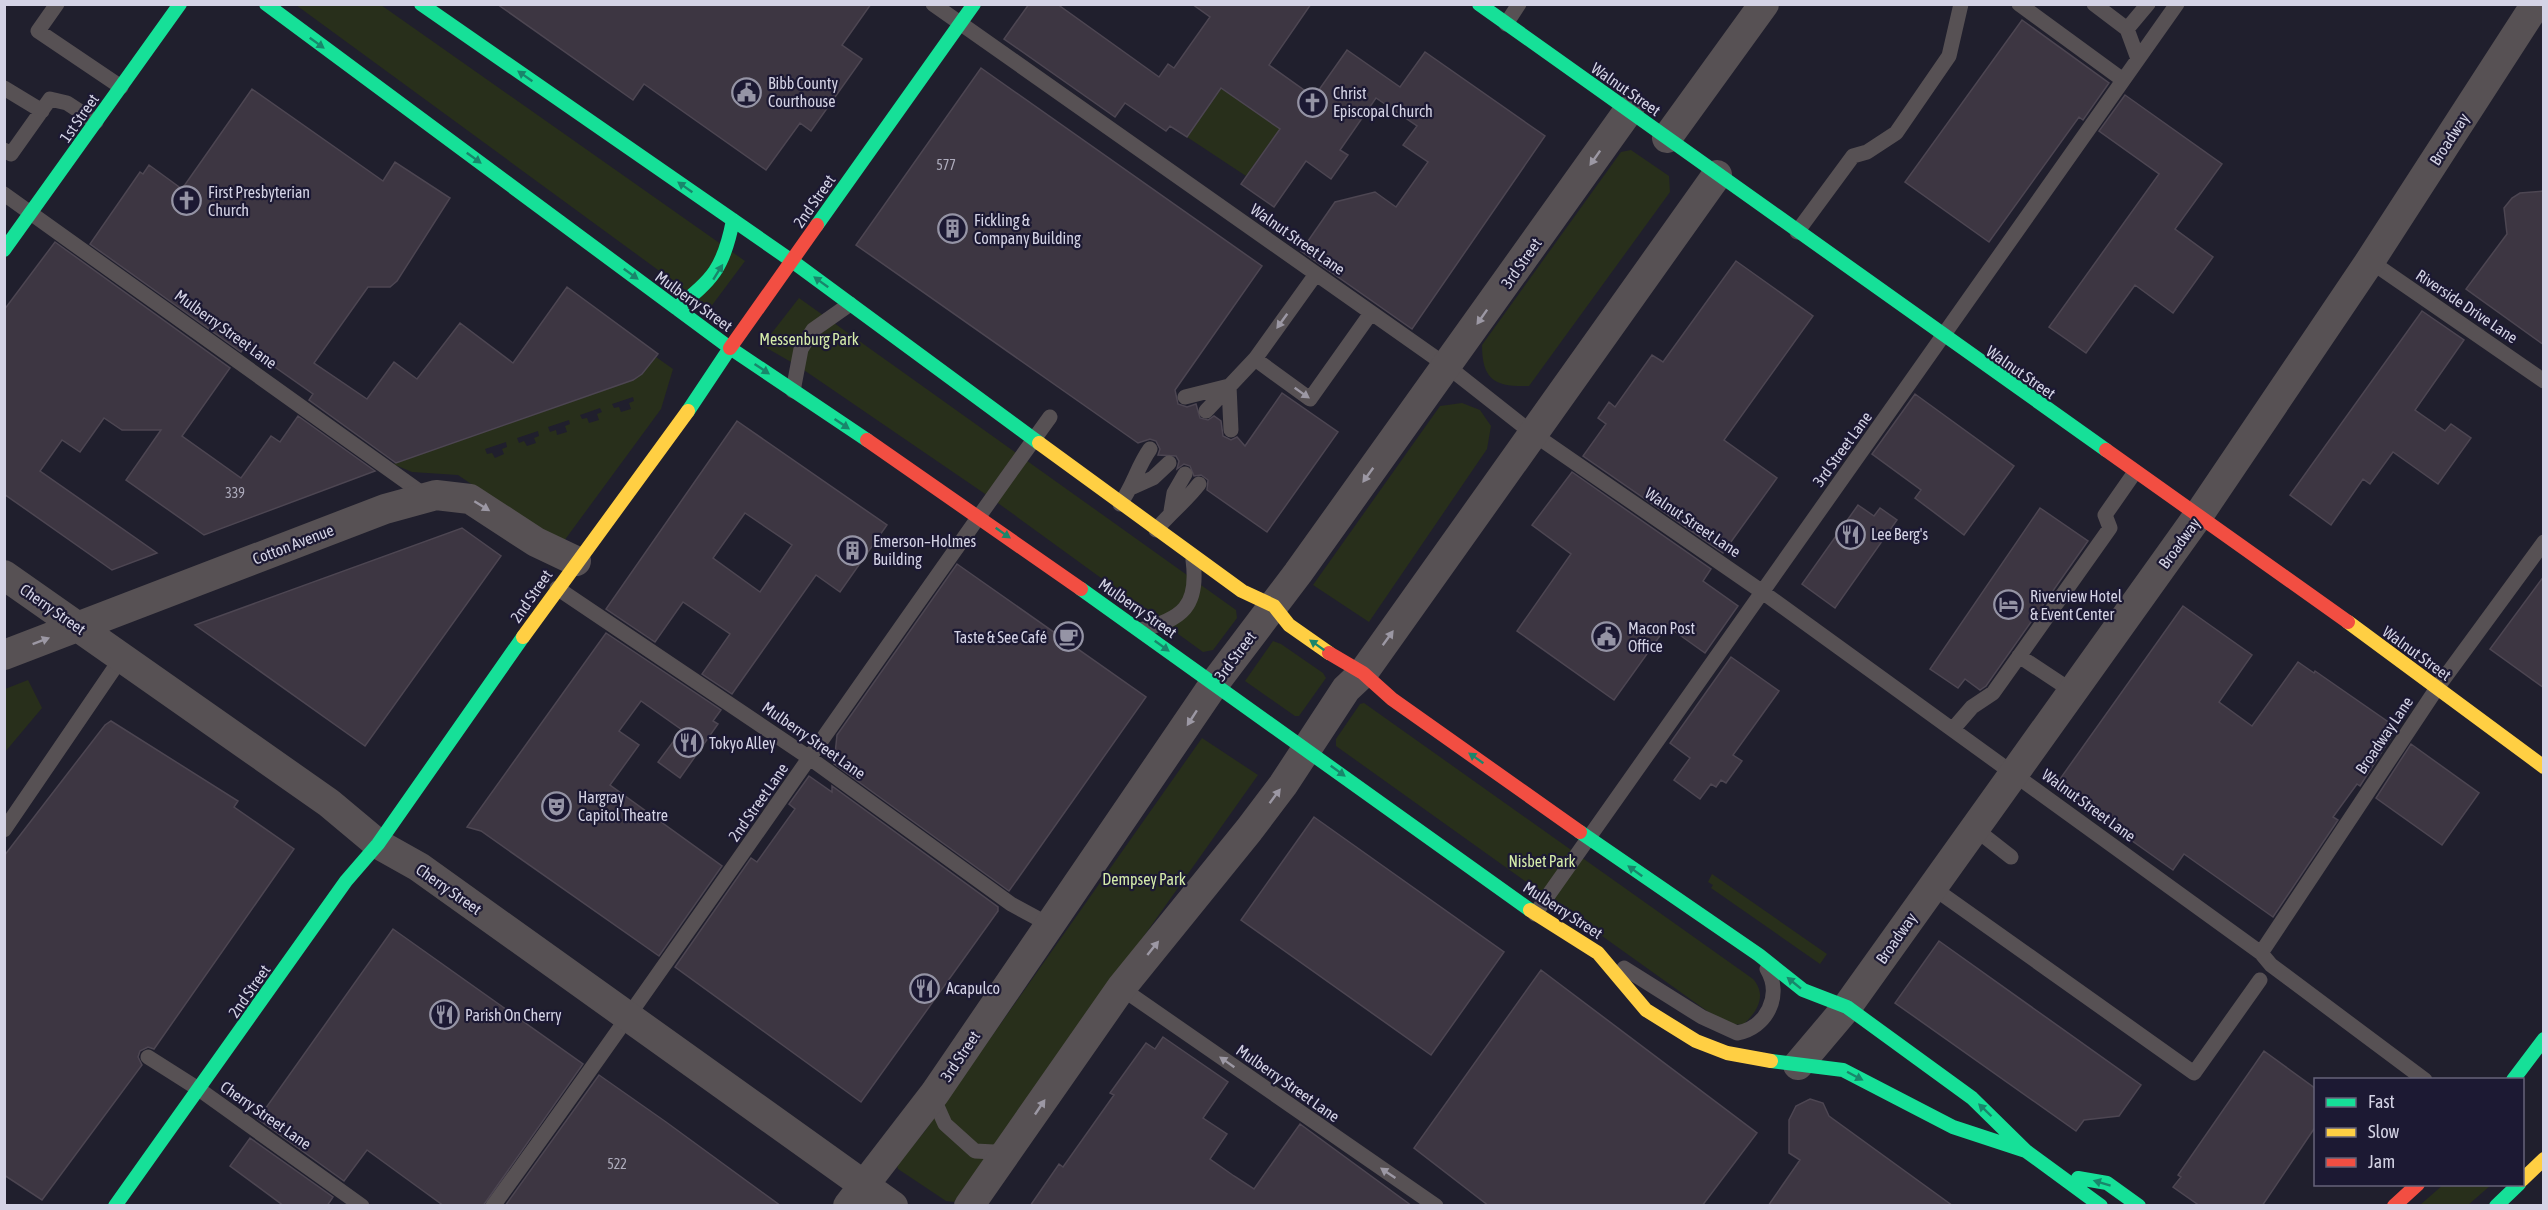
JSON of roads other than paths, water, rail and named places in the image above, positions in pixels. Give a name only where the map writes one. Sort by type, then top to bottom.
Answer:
[{"type":"main road","name":"1st Street","points":[[4,250],[180,4]]},
{"type":"main road","name":"Mulberry Street","points":[[421,4],[792,261],[1119,504],[1242,591],[1274,606],[1288,625],[1342,662],[1363,673],[1392,699],[1759,955],[1803,990],[1847,1007],[1972,1098],[2026,1151],[2101,1206]]},
{"type":"main road","name":"2nd Street","points":[[115,1206],[200,1090],[346,881],[378,844],[576,561],[703,390],[730,348],[974,4]]},
{"type":"main road","name":"Walnut Street","points":[[1479,4],[1944,338],[2247,548],[2544,767]]},
{"type":"main road","name":"Mulberry Street","points":[[269,6],[730,348],[978,515],[1535,914],[1598,953],[1646,1010],[1696,1041],[1727,1053],[1843,1070],[1953,1127],[2026,1151]]},
{"type":"main road","points":[[676,308],[714,280],[727,257],[733,220]]},
{"type":"main road","points":[[2515,1078],[2544,1039]]},
{"type":"main road","points":[[2524,1179],[2540,1161]]},
{"type":"main road","points":[[2064,1195],[2058,1174],[2107,1183],[2139,1206]]},
{"type":"main road","points":[[2394,1206],[2417,1186]]},
{"type":"main road","points":[[2496,1206],[2517,1186]]},
{"type":"street","points":[[1667,138],[1764,4]]},
{"type":"street","name":"Broadway","points":[[1798,1065],[1847,1007],[2198,516],[2370,261],[2536,4]]},
{"type":"street","name":"3rd Street","points":[[855,1195],[935,1093],[1048,924],[1214,684],[1274,606],[1629,110]]},
{"type":"street","points":[[969,1206],[1121,988],[1249,830],[1346,689],[1363,673],[1717,175]]},
{"type":"street","name":"Cotton Avenue","points":[[4,655],[385,509],[426,496],[448,494],[470,499],[536,542],[576,561]]},
{"type":"street","name":"Cherry Street","points":[[4,574],[329,803],[378,844],[419,867],[628,1016],[855,1195],[893,1206]]},
{"type":"lane","points":[[57,4],[38,32],[121,87]]},
{"type":"lane","name":"Walnut Street Lane","points":[[933,4],[1447,366],[1532,434],[1761,591],[2014,772],[2261,953],[2271,965],[2422,1078]]},
{"type":"lane","points":[[1506,24],[1519,4]]},
{"type":"lane","points":[[1797,232],[1853,156],[1867,152],[1896,133],[1949,56],[1961,4]]},
{"type":"lane","points":[[2019,4],[2123,80]]},
{"type":"lane","points":[[2094,4],[2127,29],[2138,59]]},
{"type":"lane","points":[[2127,29],[2148,4]]},
{"type":"lane","name":"3rd Street Lane","points":[[1535,914],[1761,591],[1944,338],[2177,4]]},
{"type":"lane","points":[[4,88],[42,111]]},
{"type":"lane","points":[[4,150],[11,154],[50,99],[60,100],[96,122]]},
{"type":"lane","name":"Mulberry Street Lane","points":[[4,194],[426,496]]},
{"type":"lane","name":"Riverside Drive Lane","points":[[2370,261],[2544,381]]},
{"type":"lane","points":[[1229,386],[1195,403],[1229,386],[1255,359],[1316,274]]},
{"type":"lane","points":[[793,391],[801,349],[813,330],[850,304]]},
{"type":"lane","points":[[1255,359],[1310,399],[1371,313]]},
{"type":"lane","points":[[1226,425],[1229,386]]},
{"type":"lane","name":"2nd Street Lane","points":[[493,1206],[811,759],[978,515],[1050,417]]},
{"type":"lane","points":[[1119,504],[1133,488],[1153,478],[1158,455],[1137,467],[1133,488]]},
{"type":"lane","points":[[1953,729],[1972,707],[1993,693],[2110,528],[2105,515],[2135,472]]},
{"type":"lane","points":[[1171,511],[1174,493],[1185,474]]},
{"type":"lane","points":[[1156,530],[1171,511],[1186,501],[1198,484]]},
{"type":"lane","name":"Broadway Lane","points":[[2261,953],[2437,688],[2544,542]]},
{"type":"lane","points":[[1140,630],[1165,624],[1186,608],[1193,595],[1196,582],[1193,557]]},
{"type":"lane","name":"Mulberry Street Lane","points":[[557,588],[811,759],[1011,904],[1048,924]]},
{"type":"lane","points":[[2019,656],[2072,691]]},
{"type":"lane","points":[[4,830],[122,657]]},
{"type":"lane","points":[[1974,828],[2011,857]]},
{"type":"lane","points":[[1932,887],[2194,1072],[2260,980]]},
{"type":"lane","points":[[2178,913],[2188,900]]},
{"type":"lane","points":[[1598,953],[1662,990],[1702,1017],[1737,1033],[1758,1026],[1770,1007],[1773,997],[1770,974],[1759,955]]},
{"type":"lane","name":"Mulberry Street Lane","points":[[1121,988],[1436,1206]]},
{"type":"lane","name":"Cherry Street Lane","points":[[148,1058],[200,1090],[362,1206]]},
{"type":"lane","points":[[935,1093],[937,1107],[945,1124],[975,1151],[994,1152],[1012,1146]]},
{"type":"place","name":"Bibb County Courthouse","points":[[747,92]]},
{"type":"place","name":"Christ Episcopal Church","points":[[1312,102]]},
{"type":"place","name":"First Presbyterian Church","points":[[187,201]]},
{"type":"place","name":"Fickling & Company Building","points":[[953,229]]},
{"type":"place","name":"Lee Berg's","points":[[1850,534]]},
{"type":"place","name":"Emerson–Holmes Building","points":[[852,550]]},
{"type":"place","name":"Riverview Hotel & Event Center","points":[[2009,605]]},
{"type":"place","name":"Taste & See Café","points":[[1068,637]]},
{"type":"place","name":"Macon Post Office","points":[[1607,637]]},
{"type":"place","name":"Tokyo Alley","points":[[688,743]]},
{"type":"place","name":"Hargray Capitol Theatre","points":[[557,806]]},
{"type":"place","name":"Acapulco","points":[[925,988]]},
{"type":"place","name":"Parish On Cherry","points":[[444,1015]]},
{"type":"park label","name":"Messenburg Park","points":[[809,339]]},
{"type":"park label","name":"Nisbet Park","points":[[1542,861]]},
{"type":"park label","name":"Dempsey Park","points":[[1144,879]]}]
